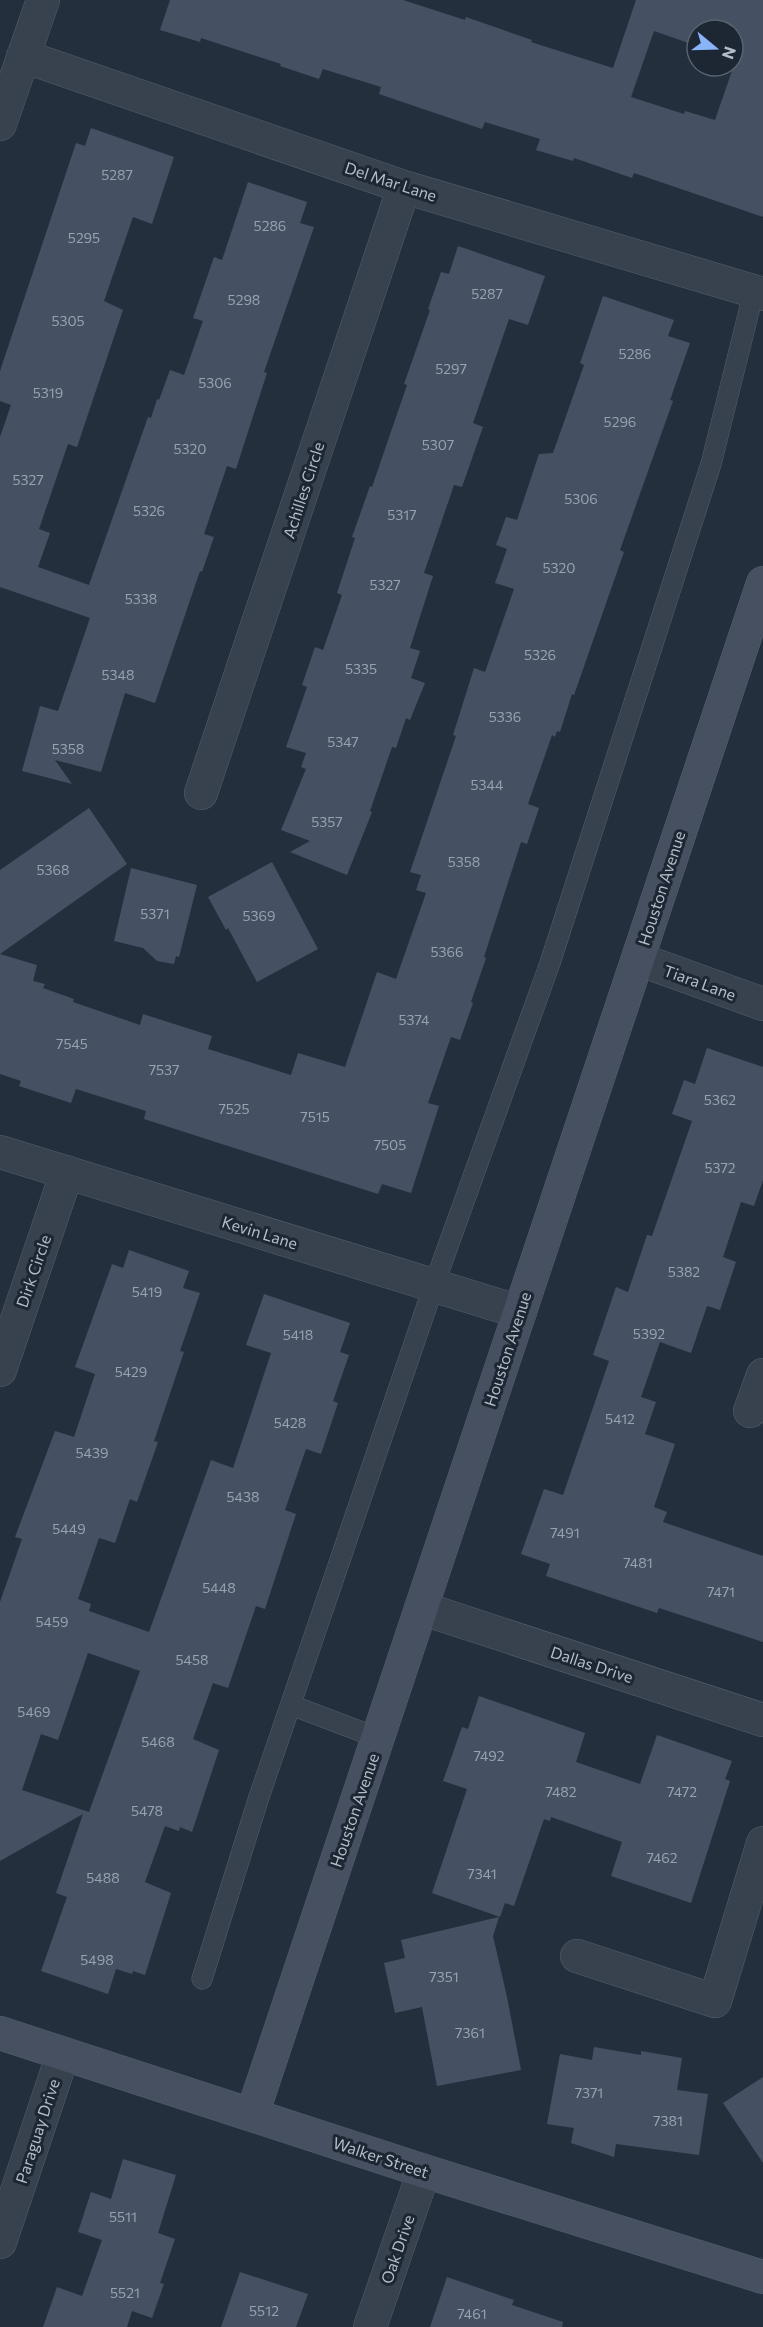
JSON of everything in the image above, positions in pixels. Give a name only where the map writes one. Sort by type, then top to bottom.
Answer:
[{"type":"street","points":[[0,124],[43,0]]},
{"type":"street","name":"Del Mar Lane","points":[[23,56],[404,187],[758,292]]},
{"type":"street","name":"Achilles Circle","points":[[201,793],[404,187]]},
{"type":"street","name":"Houston Avenue","points":[[252,2115],[763,583]]},
{"type":"street","name":"Tiara Lane","points":[[638,959],[763,1004]]},
{"type":"street","name":"Kevin Lane","points":[[0,1152],[520,1312]]},
{"type":"street","name":"Dirk Circle","points":[[0,1370],[67,1172]]},
{"type":"street","points":[[750,1411],[763,1375]]},
{"type":"street","name":"Dallas Drive","points":[[421,1608],[763,1720]]},
{"type":"street","points":[[577,1956],[716,2001],[763,1843]]},
{"type":"street","name":"Walker Street","points":[[0,2033],[424,2171],[763,2277]]},
{"type":"street","name":"Paraguay Drive","points":[[0,2242],[63,2054]]},
{"type":"street","name":"Oak Drive","points":[[370,2327],[424,2171]]},
{"type":"lane","points":[[202,1979],[291,1705],[434,1285],[550,963],[711,464],[758,292]]},
{"type":"lane","points":[[291,1705],[378,1738]]},
{"type":"building","points":[[170,0],[403,0],[465,20],[466,17],[532,40],[531,42],[613,68],[636,0],[763,0],[763,217],[634,173],[632,178],[574,158],[573,161],[536,150],[540,139],[485,122],[482,129],[379,94],[381,87],[323,69],[319,79],[201,38],[200,42],[160,30]]},
{"type":"building","points":[[91,128],[174,157],[152,224],[133,217],[104,301],[123,310],[77,447],[68,444],[39,529],[50,533],[38,567],[89,585],[148,417],[151,418],[170,370],[184,375],[203,321],[193,318],[214,257],[222,260],[248,182],[307,202],[300,223],[314,227],[264,372],[267,373],[236,469],[227,466],[204,534],[214,537],[202,572],[200,571],[155,703],[125,693],[101,772],[55,760],[72,784],[22,771],[40,706],[58,711],[90,618],[0,587],[0,437],[11,405],[0,401],[0,371],[76,143],[85,146]]},
{"type":"building","points":[[458,246],[545,276],[528,325],[509,319],[473,423],[483,427],[462,487],[454,485],[424,573],[433,576],[410,648],[420,651],[411,678],[425,683],[410,720],[406,718],[396,748],[392,747],[370,811],[372,812],[347,875],[290,852],[310,841],[281,830],[306,769],[301,767],[306,753],[286,747],[307,687],[302,685],[315,647],[323,650],[342,595],[337,593],[355,538],[352,537],[407,385],[404,384],[430,310],[428,309],[441,272],[449,274]]},
{"type":"building","points":[[603,296],[674,320],[668,336],[690,343],[670,400],[673,401],[620,550],[624,552],[574,695],[572,694],[560,732],[557,731],[555,737],[552,735],[528,804],[539,808],[527,844],[521,842],[484,957],[486,958],[471,1002],[473,1003],[460,1040],[451,1037],[428,1103],[439,1106],[411,1193],[382,1184],[378,1194],[144,1119],[146,1111],[76,1089],[71,1103],[19,1086],[21,1081],[0,1074],[0,954],[37,965],[33,981],[45,984],[43,988],[74,999],[73,1002],[140,1025],[143,1014],[212,1036],[208,1049],[291,1075],[298,1053],[345,1067],[377,972],[396,979],[426,893],[416,890],[421,875],[410,872],[456,736],[453,735],[474,668],[485,672],[514,589],[495,583],[507,549],[496,545],[506,517],[517,520],[539,454],[553,453],[584,365],[580,363]]},
{"type":"building","points":[[89,808],[127,864],[0,954],[0,870]]},
{"type":"building","points":[[272,862],[318,949],[257,982],[228,928],[226,930],[208,897]]},
{"type":"building","points":[[131,868],[197,885],[179,957],[176,956],[174,964],[157,961],[143,948],[114,941]]},
{"type":"building","points":[[707,1048],[763,1067],[763,1180],[754,1206],[741,1202],[723,1257],[736,1262],[720,1310],[707,1306],[691,1353],[660,1342],[641,1397],[656,1402],[645,1434],[675,1444],[654,1507],[667,1512],[663,1522],[763,1556],[763,1642],[659,1608],[657,1613],[546,1576],[550,1564],[521,1554],[544,1489],[563,1495],[609,1361],[593,1355],[616,1287],[628,1292],[647,1235],[652,1236],[692,1121],[672,1114],[684,1080],[695,1084]]},
{"type":"building","points":[[129,1250],[189,1271],[183,1288],[200,1293],[180,1351],[184,1352],[154,1441],[158,1442],[137,1502],[130,1499],[115,1543],[99,1538],[78,1599],[91,1604],[89,1611],[149,1632],[211,1460],[233,1468],[271,1353],[246,1345],[264,1294],[350,1323],[340,1352],[349,1355],[333,1401],[338,1403],[321,1454],[306,1449],[285,1510],[296,1514],[265,1609],[256,1606],[228,1688],[213,1683],[193,1739],[219,1750],[192,1832],[180,1827],[179,1831],[165,1826],[145,1882],[171,1893],[145,1975],[116,1969],[108,1994],[41,1971],[67,1897],[56,1893],[83,1814],[0,1861],[0,1602],[22,1539],[15,1537],[55,1431],[74,1437],[95,1374],[75,1367],[112,1264],[123,1268]],"holes":[[[88,1653],[140,1671],[89,1812],[22,1790],[41,1734],[58,1740]]]},
{"type":"building","points":[[479,1696],[585,1733],[576,1762],[640,1784],[657,1735],[732,1761],[725,1779],[730,1781],[691,1903],[611,1876],[622,1842],[551,1817],[550,1821],[544,1819],[514,1906],[505,1903],[500,1917],[432,1893],[467,1789],[443,1781],[462,1727],[468,1729]]},
{"type":"building","points":[[499,1917],[493,1936],[521,2070],[437,2086],[422,2007],[395,2013],[384,1963],[405,1958],[401,1940]]},
{"type":"building","points":[[594,2047],[641,2055],[641,2051],[682,2058],[677,2090],[708,2094],[699,2155],[616,2144],[614,2157],[571,2143],[574,2128],[547,2124],[560,2054],[592,2060]]},
{"type":"building","points":[[763,2077],[763,2163],[723,2103]]},
{"type":"building","points":[[123,2159],[176,2175],[158,2233],[175,2239],[160,2283],[164,2284],[152,2318],[132,2311],[127,2327],[43,2327],[57,2287],[82,2296],[102,2240],[78,2232],[91,2192],[111,2199]]},
{"type":"building","points":[[240,2272],[308,2294],[296,2327],[221,2327]]},
{"type":"building","points":[[447,2277],[514,2300],[512,2305],[563,2322],[562,2327],[430,2327]]}]
